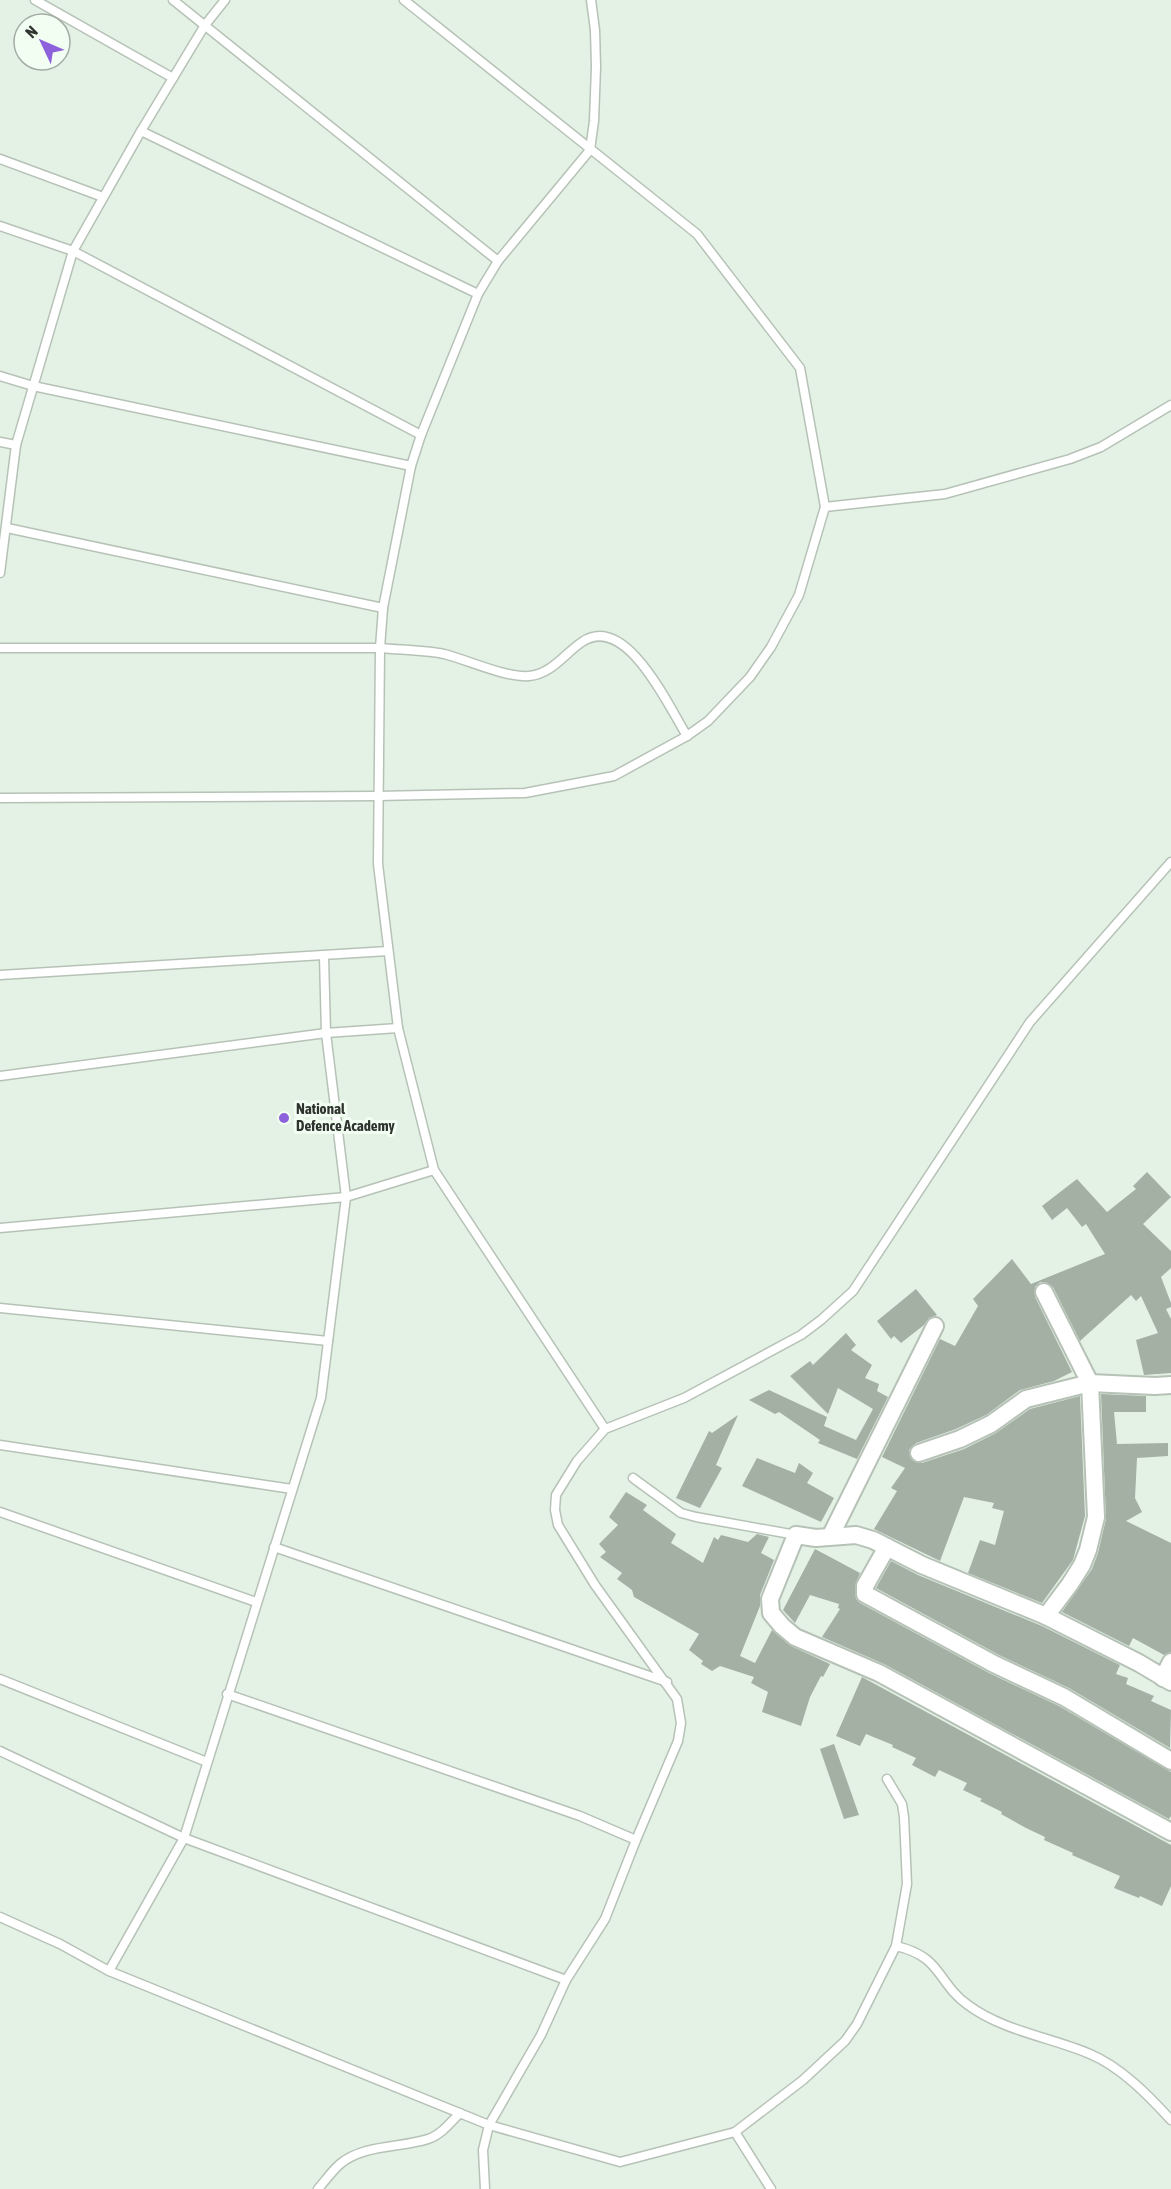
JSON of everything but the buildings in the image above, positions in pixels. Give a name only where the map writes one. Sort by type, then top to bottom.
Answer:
[{"type":"street","points":[[1044,1292],[1090,1383],[1096,1517],[1082,1565],[1046,1616]]},
{"type":"street","points":[[831,1535],[935,1326]]},
{"type":"street","points":[[919,1453],[960,1439],[991,1424],[1026,1399],[1090,1383],[1155,1386],[1171,1384]]},
{"type":"street","points":[[1171,1662],[1167,1680],[1139,1663],[1046,1616],[856,1535],[831,1535],[816,1538],[796,1535],[770,1599],[771,1613],[795,1637],[879,1673],[1171,1832]]},
{"type":"street","points":[[887,1547],[865,1587],[866,1594],[994,1664],[1064,1697],[1171,1761]]},
{"type":"lane","points":[[35,0],[174,78]]},
{"type":"lane","points":[[173,0],[498,261]]},
{"type":"lane","points":[[0,573],[16,445],[73,251],[141,131],[206,25],[225,0]]},
{"type":"lane","points":[[0,798],[525,793],[614,776],[687,736],[708,721],[750,677],[771,647],[799,595],[825,507],[800,368],[697,234],[404,0]]},
{"type":"lane","points":[[591,0],[596,67],[594,120],[590,150],[498,261],[478,294],[421,435],[411,466],[384,608],[380,648],[377,796],[378,864],[398,1029],[434,1170],[605,1429]]},
{"type":"lane","points":[[141,131],[478,294]]},
{"type":"lane","points":[[0,159],[104,197]]},
{"type":"lane","points":[[0,226],[73,251],[421,435]]},
{"type":"lane","points":[[0,376],[33,386],[411,466]]},
{"type":"lane","points":[[825,507],[945,494],[1070,459],[1101,447],[1171,405]]},
{"type":"lane","points":[[0,442],[16,445]]},
{"type":"lane","points":[[7,528],[384,608]]},
{"type":"lane","points":[[0,648],[380,648],[443,654],[515,675],[530,676],[547,671],[583,641],[599,635],[609,637],[624,645],[650,673],[687,736]]},
{"type":"lane","points":[[485,2189],[483,2150],[489,2125],[541,2035],[566,1980],[605,1919],[678,1741],[681,1723],[677,1698],[595,1585],[558,1525],[555,1510],[556,1496],[577,1461],[605,1429],[684,1398],[801,1335],[853,1291],[1030,1022],[1171,862]]},
{"type":"lane","points":[[0,975],[388,951]]},
{"type":"lane","points":[[109,1971],[184,1838],[321,1398],[346,1197],[326,1033],[324,956]]},
{"type":"lane","points":[[0,1077],[326,1033],[398,1029]]},
{"type":"lane","points":[[0,1228],[346,1197],[434,1170]]},
{"type":"lane","points":[[0,1308],[328,1341]]},
{"type":"lane","points":[[0,1445],[292,1489]]},
{"type":"lane","points":[[633,1478],[681,1513],[796,1535]]},
{"type":"lane","points":[[0,1512],[256,1602]]},
{"type":"lane","points":[[273,1547],[667,1682]]},
{"type":"lane","points":[[0,1679],[207,1762]]},
{"type":"lane","points":[[228,1694],[580,1816],[636,1840]]},
{"type":"lane","points":[[0,1752],[184,1838],[566,1980]]},
{"type":"lane","points":[[0,1917],[60,1944],[109,1971],[489,2125],[620,2162],[735,2132],[804,2080],[845,2041],[857,2024],[896,1946],[907,1884],[902,1804],[886,1779]]},
{"type":"lane","points":[[896,1946],[911,1949],[927,1958],[968,2006],[1008,2026],[1090,2054],[1109,2064],[1171,2120]]},
{"type":"lane","points":[[318,2189],[340,2164],[353,2156],[387,2145],[428,2139],[440,2132],[460,2113]]},
{"type":"lane","points":[[735,2132],[771,2189]]},
{"type":"place","name":"National Defence Academy","points":[[284,1118]]}]
